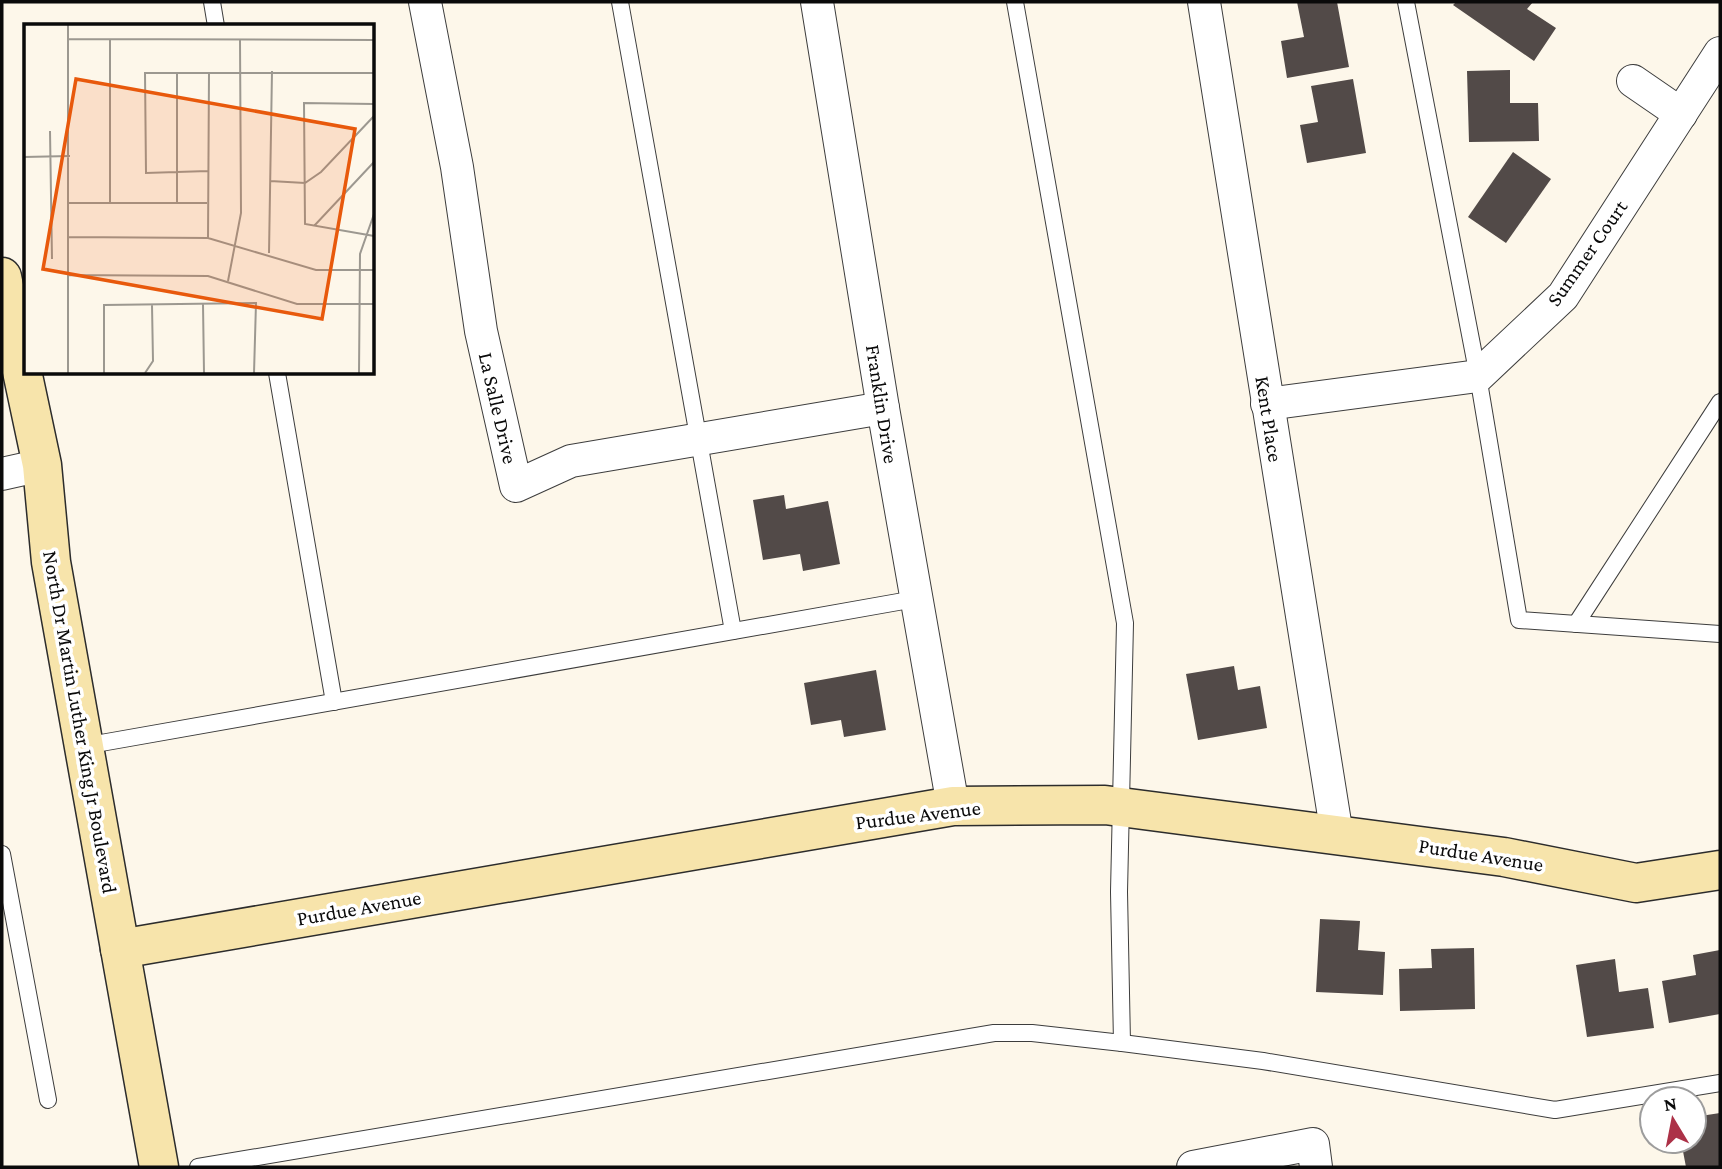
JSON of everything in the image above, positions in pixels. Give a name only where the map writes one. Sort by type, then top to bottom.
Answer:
[{"type":"street","name":"La Salle Drive","points":[[425,2],[457,167],[481,331],[516,486],[571,461],[883,408]]},
{"type":"street","name":"Franklin Drive","points":[[817,2],[915,599],[953,806]]},
{"type":"street","name":"Kent Place","points":[[1204,2],[1337,835]]},
{"type":"street","name":"Summer Court","points":[[1478,376],[1563,296],[1720,53]]},
{"type":"street","points":[[1633,81],[1681,114]]},
{"type":"street","name":"North Dr Martin Luther King Jr Boulevard","points":[[2,277],[42,465],[51,562],[159,1167]]},
{"type":"street","points":[[1267,404],[1478,376]]},
{"type":"street","points":[[2,474],[42,465]]},
{"type":"street","name":"Purdue Avenue","points":[[120,949],[953,806],[1121,807],[1504,857],[1636,883],[1720,870]]},
{"type":"street","points":[[1193,1167],[1313,1144],[1316,1167]]},
{"type":"lane","points":[[212,2],[216,24]]},
{"type":"lane","points":[[620,2],[733,631]]},
{"type":"lane","points":[[1015,2],[1125,623],[1119,891],[1122,1043]]},
{"type":"lane","points":[[1406,2],[1478,376],[1519,620],[1720,634]]},
{"type":"lane","points":[[277,374],[334,702]]},
{"type":"lane","points":[[1576,624],[1720,402]]},
{"type":"lane","points":[[84,746],[915,599]]},
{"type":"lane","points":[[2,854],[48,1100]]},
{"type":"lane","points":[[198,1167],[994,1033],[1032,1033],[1263,1062],[1555,1110],[1720,1083]]},
{"type":"building","points":[[1297,2],[1337,2],[1349,67],[1287,78],[1281,41],[1304,37]]},
{"type":"building","points":[[1456,2],[1533,2],[1527,9],[1556,28],[1534,61],[1453,5]]},
{"type":"building","points":[[1510,70],[1510,103],[1538,103],[1539,141],[1469,142],[1467,71]]},
{"type":"building","points":[[1353,79],[1366,153],[1307,163],[1300,125],[1318,122],[1311,86]]},
{"type":"building","points":[[1513,152],[1551,179],[1506,243],[1468,217]]},
{"type":"building","points":[[784,495],[786,509],[828,501],[840,564],[803,571],[800,554],[763,560],[753,500]]},
{"type":"building","points":[[1234,666],[1238,690],[1260,686],[1267,728],[1198,740],[1186,674]]},
{"type":"building","points":[[876,670],[886,730],[844,737],[841,720],[811,725],[804,683]]},
{"type":"building","points":[[1320,919],[1360,921],[1358,950],[1385,952],[1383,995],[1316,992]]},
{"type":"building","points":[[1474,948],[1475,1009],[1400,1011],[1399,969],[1432,968],[1431,949]]},
{"type":"building","points":[[1720,950],[1720,1014],[1669,1023],[1662,981],[1696,975],[1693,955]]},
{"type":"building","points":[[1615,959],[1619,992],[1648,988],[1654,1028],[1587,1037],[1576,965]]},
{"type":"building","points":[[1720,1113],[1720,1167],[1686,1167],[1684,1155],[1708,1155],[1708,1115]]}]
